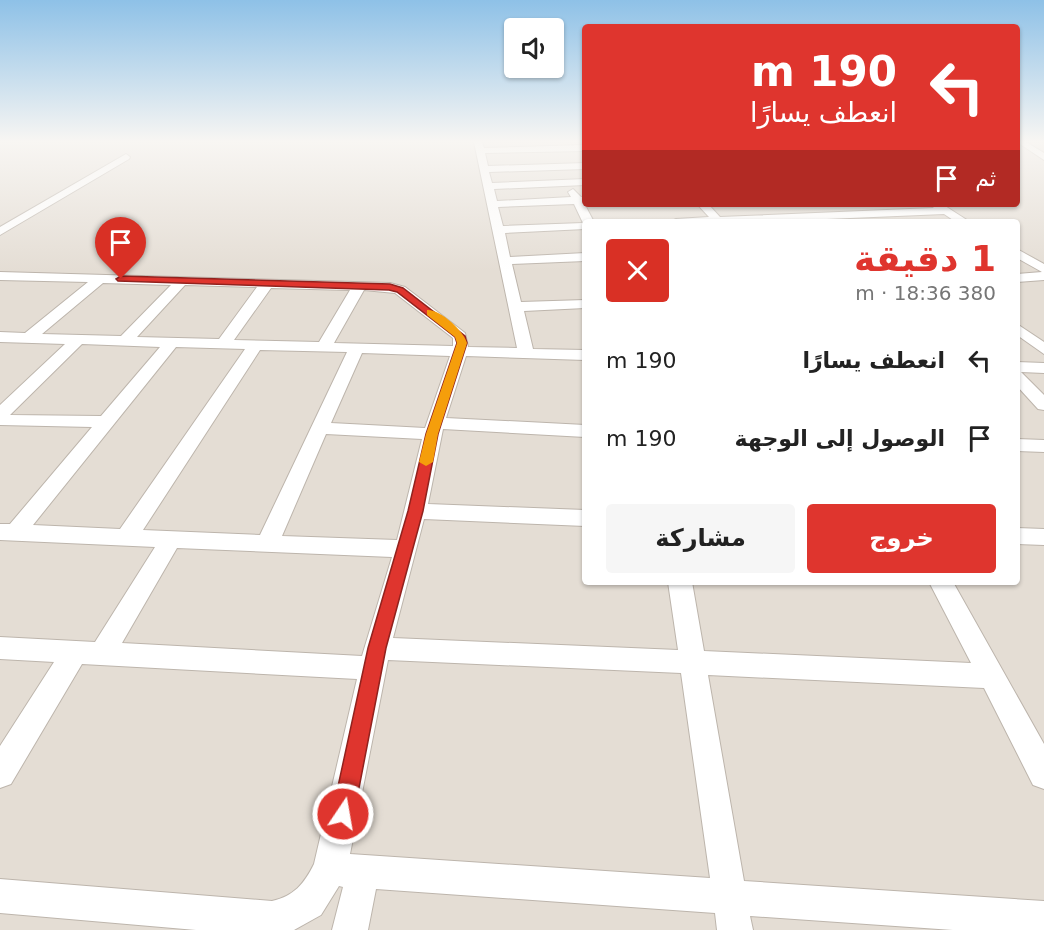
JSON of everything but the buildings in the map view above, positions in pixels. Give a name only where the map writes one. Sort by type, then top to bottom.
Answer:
[{"type":"street","points":[[0,232],[78,185]]},
{"type":"street","points":[[504,185],[488,186],[525,353]]},
{"type":"street","points":[[570,185],[581,201]]},
{"type":"street","points":[[492,204],[581,201]]},
{"type":"street","points":[[705,207],[716,219]]},
{"type":"street","points":[[852,207],[869,219]]},
{"type":"street","points":[[940,207],[959,219]]},
{"type":"street","points":[[792,219],[945,210]]},
{"type":"street","points":[[498,230],[582,226]]},
{"type":"street","points":[[1020,255],[1044,269]]},
{"type":"street","points":[[504,261],[582,257]]},
{"type":"street","points":[[0,276],[360,285],[400,290],[460,336],[462,343],[434,429],[416,511],[403,549],[376,658],[347,871],[350,930]]},
{"type":"street","points":[[1020,278],[1044,276]]},
{"type":"street","points":[[0,290],[19,277]]},
{"type":"street","points":[[28,339],[100,279]]},
{"type":"street","points":[[125,341],[183,280]]},
{"type":"street","points":[[223,345],[268,282]]},
{"type":"street","points":[[323,349],[360,285]]},
{"type":"street","points":[[515,307],[582,304]]},
{"type":"street","points":[[1020,330],[1044,349]]},
{"type":"street","points":[[0,337],[323,349],[582,355]]},
{"type":"street","points":[[0,415],[78,340]]},
{"type":"street","points":[[8,533],[106,423],[171,343]]},
{"type":"street","points":[[126,538],[255,346]]},
{"type":"street","points":[[267,543],[356,349]]},
{"type":"street","points":[[1020,367],[1044,368]]},
{"type":"street","points":[[1020,379],[1044,405]]},
{"type":"street","points":[[0,420],[106,423]]},
{"type":"street","points":[[320,428],[582,430]]},
{"type":"street","points":[[1020,445],[1044,446]]},
{"type":"street","points":[[416,511],[582,518]]},
{"type":"street","points":[[8,533],[403,549]]},
{"type":"street","points":[[1020,536],[1044,537]]},
{"type":"street","points":[[0,773],[171,539]]},
{"type":"street","points":[[680,585],[735,930]]},
{"type":"street","points":[[942,585],[1044,774]]},
{"type":"street","points":[[0,648],[88,652],[693,664],[992,676]]},
{"type":"street","points":[[0,896],[273,919],[295,914],[347,871],[1044,919]]},
{"type":"shaded area","points":[[0,185],[582,185],[582,207],[1020,207],[1020,185],[1044,185],[1044,930],[0,930]]},
{"type":"slow traffic","points":[[426,462],[432,434],[462,343],[460,336],[430,313]]},
{"type":"route","points":[[121,279],[390,287],[400,290],[460,336],[462,343],[432,434],[416,511],[403,549],[377,648],[375,668],[343,814]]}]
